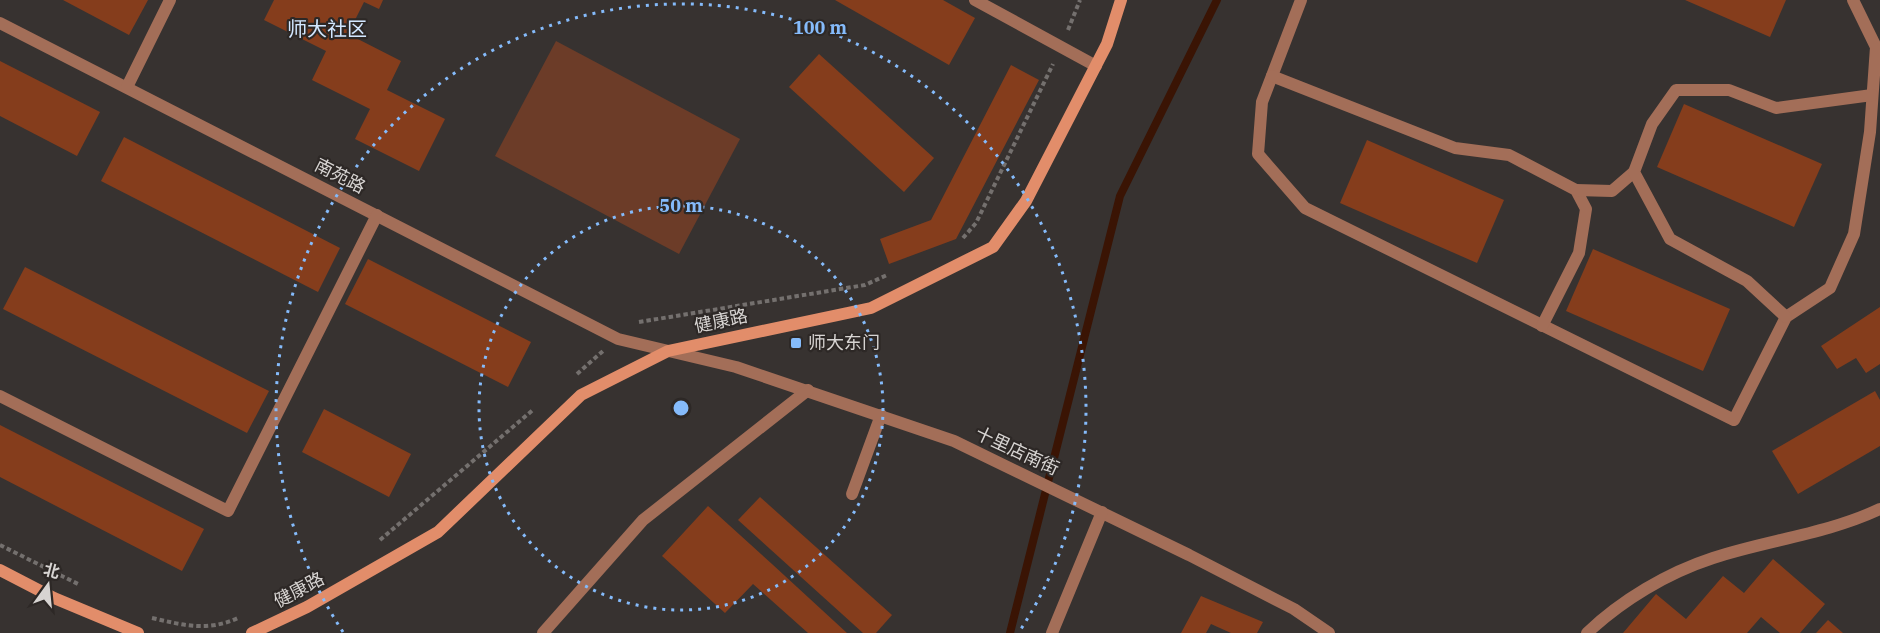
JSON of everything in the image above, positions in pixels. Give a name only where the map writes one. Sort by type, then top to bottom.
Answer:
[{"type":"main road","name":"健康路","points":[[252,633],[307,607],[438,532],[581,394],[669,351],[871,308],[993,247],[1026,201],[1096,66],[1107,44],[1121,0]]},
{"type":"main road","points":[[0,570],[54,597],[138,633]]},
{"type":"street","points":[[127,87],[170,0]]},
{"type":"street","points":[[975,0],[1096,66]]},
{"type":"street","points":[[1302,0],[1262,102],[1258,154],[1305,208],[1734,420],[1786,317],[1830,288],[1854,234],[1870,132],[1876,47],[1853,0]]},
{"type":"street","name":"南苑路","points":[[0,23],[618,339],[669,351]]},
{"type":"street","points":[[1272,76],[1455,148],[1509,155],[1576,190],[1612,191],[1634,172],[1652,124],[1676,90],[1729,90],[1776,108],[1872,95]]},
{"type":"street","points":[[1634,172],[1670,239],[1747,281],[1786,317]]},
{"type":"street","points":[[1542,326],[1579,253],[1586,209],[1576,190]]},
{"type":"street","points":[[0,396],[228,511],[377,215]]},
{"type":"street","name":"十里店南街","points":[[669,351],[736,367],[954,441],[1022,472],[1294,609],[1329,633]]},
{"type":"street","points":[[543,633],[643,520],[808,390]]},
{"type":"street","points":[[852,494],[881,415]]},
{"type":"street","points":[[1587,633],[1644,590],[1679,571],[1713,558],[1857,520],[1880,509]]},
{"type":"street","points":[[1052,633],[1102,512]]},
{"type":"shaded area","points":[[556,41],[740,139],[679,254],[495,156]]},
{"type":"building","points":[[63,0],[148,0],[129,35]]},
{"type":"building","points":[[274,0],[383,0],[379,9],[364,2],[348,34],[401,61],[387,90],[445,119],[419,171],[355,139],[370,109],[312,80],[326,51],[264,20]]},
{"type":"building","points":[[835,0],[943,0],[975,18],[949,65]]},
{"type":"building","points":[[1685,0],[1786,0],[1770,37]]},
{"type":"building","points":[[819,54],[934,158],[904,192],[789,87]]},
{"type":"building","points":[[0,61],[100,112],[77,156],[0,116]]},
{"type":"building","points":[[1011,65],[1039,80],[956,239],[889,264],[880,239],[931,220]]},
{"type":"building","points":[[1684,104],[1822,164],[1794,227],[1657,167]]},
{"type":"building","points":[[124,137],[340,248],[318,292],[101,181]]},
{"type":"building","points":[[1367,140],[1504,200],[1477,263],[1340,203]]},
{"type":"building","points":[[1593,249],[1730,309],[1703,371],[1566,311]]},
{"type":"building","points":[[368,259],[531,342],[508,387],[345,304]]},
{"type":"building","points":[[25,267],[269,391],[247,433],[3,309]]},
{"type":"building","points":[[1880,307],[1880,364],[1866,373],[1856,358],[1837,369],[1821,346]]},
{"type":"building","points":[[1875,391],[1880,400],[1880,446],[1798,494],[1772,451]]},
{"type":"building","points":[[324,409],[411,454],[389,497],[302,452]]},
{"type":"building","points":[[0,425],[204,529],[182,571],[0,477]]},
{"type":"building","points":[[760,497],[892,615],[876,633],[863,633],[738,520]]},
{"type":"building","points":[[708,506],[847,633],[808,633],[753,584],[725,613],[662,556]]},
{"type":"building","points":[[1773,559],[1825,604],[1800,633],[1780,633],[1761,617],[1747,633],[1623,633],[1656,594],[1686,619],[1723,576],[1744,593]]},
{"type":"building","points":[[1201,596],[1263,622],[1257,633],[1231,633],[1211,624],[1206,633],[1181,633]]},
{"type":"building","points":[[1828,620],[1843,633],[1816,633]]},
{"type":"waterway","points":[[1010,633],[1120,196],[1217,0]]},
{"type":"place","name":"师大东门","points":[[796,343]]},
{"type":"district","name":"师大社区","points":[[327,29]]}]
